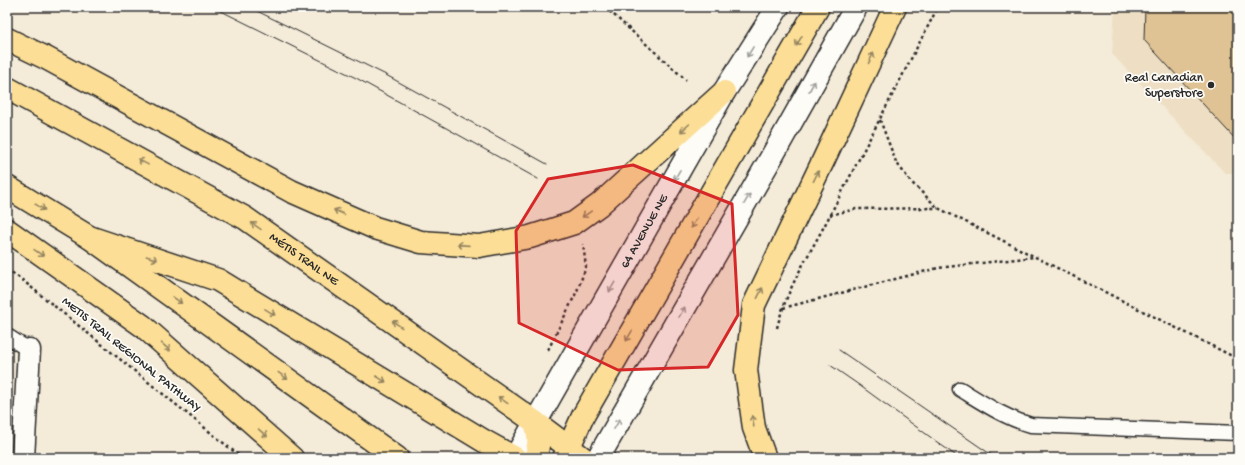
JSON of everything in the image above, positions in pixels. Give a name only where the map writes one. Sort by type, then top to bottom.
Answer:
[{"type":"main road","name":"64 AVENUE NE","points":[[515,458],[724,92],[778,7]]},
{"type":"main road","points":[[572,454],[583,416],[818,7]]},
{"type":"main road","points":[[598,458],[856,7]]},
{"type":"main road","points":[[764,458],[754,428],[746,370],[754,304],[895,7]]},
{"type":"main road","points":[[7,39],[46,58],[291,191],[375,228],[421,242],[479,246],[530,237],[574,223],[599,205],[724,92]]},
{"type":"main road","name":"MÉTIS TRAIL NE","points":[[7,88],[245,218],[535,422],[572,454]]},
{"type":"main road","points":[[7,187],[88,237],[397,458]]},
{"type":"main road","points":[[7,230],[143,326],[292,458]]},
{"type":"main road","points":[[88,237],[218,280],[484,441],[515,458]]},
{"type":"main road","points":[[23,458],[29,350]]},
{"type":"main road","points":[[535,422],[539,436],[535,458]]},
{"type":"lane","points":[[7,336],[29,350]]},
{"type":"lane","points":[[960,389],[989,407],[1016,421],[1031,425],[1238,433]]},
{"type":"path","points":[[605,7],[686,80]]},
{"type":"path","points":[[776,329],[782,308],[794,281],[830,216],[938,7]]},
{"type":"path","points":[[879,120],[896,162],[911,182],[938,208],[1238,359]]},
{"type":"path","points":[[830,216],[856,209],[938,208]]},
{"type":"path","points":[[547,354],[577,291],[586,266],[585,248],[581,238]]},
{"type":"path","points":[[782,308],[938,268],[1034,256]]},
{"type":"path","name":"METIS TRAIL REGIONAL PATHWAY","points":[[7,269],[242,458]]},
{"type":"highlighted area","points":[[633,165],[732,204],[738,315],[708,367],[618,370],[519,323],[516,231],[548,179]]},
{"type":"shaded area","points":[[1115,7],[1238,7],[1238,173],[1225,173],[1112,54]]},
{"type":"building","name":"Real Canadian Superstore","points":[[1145,7],[1238,7],[1238,142],[1144,40]]},
{"type":"tram line","points":[[213,7],[358,79],[538,179]]},
{"type":"tram line","points":[[249,7],[386,75],[547,164]]},
{"type":"tram line","points":[[839,350],[996,458]]},
{"type":"tram line","points":[[830,365],[959,458]]},
{"type":"place","name":"Real Canadian Superstore","points":[[1211,85]]}]
